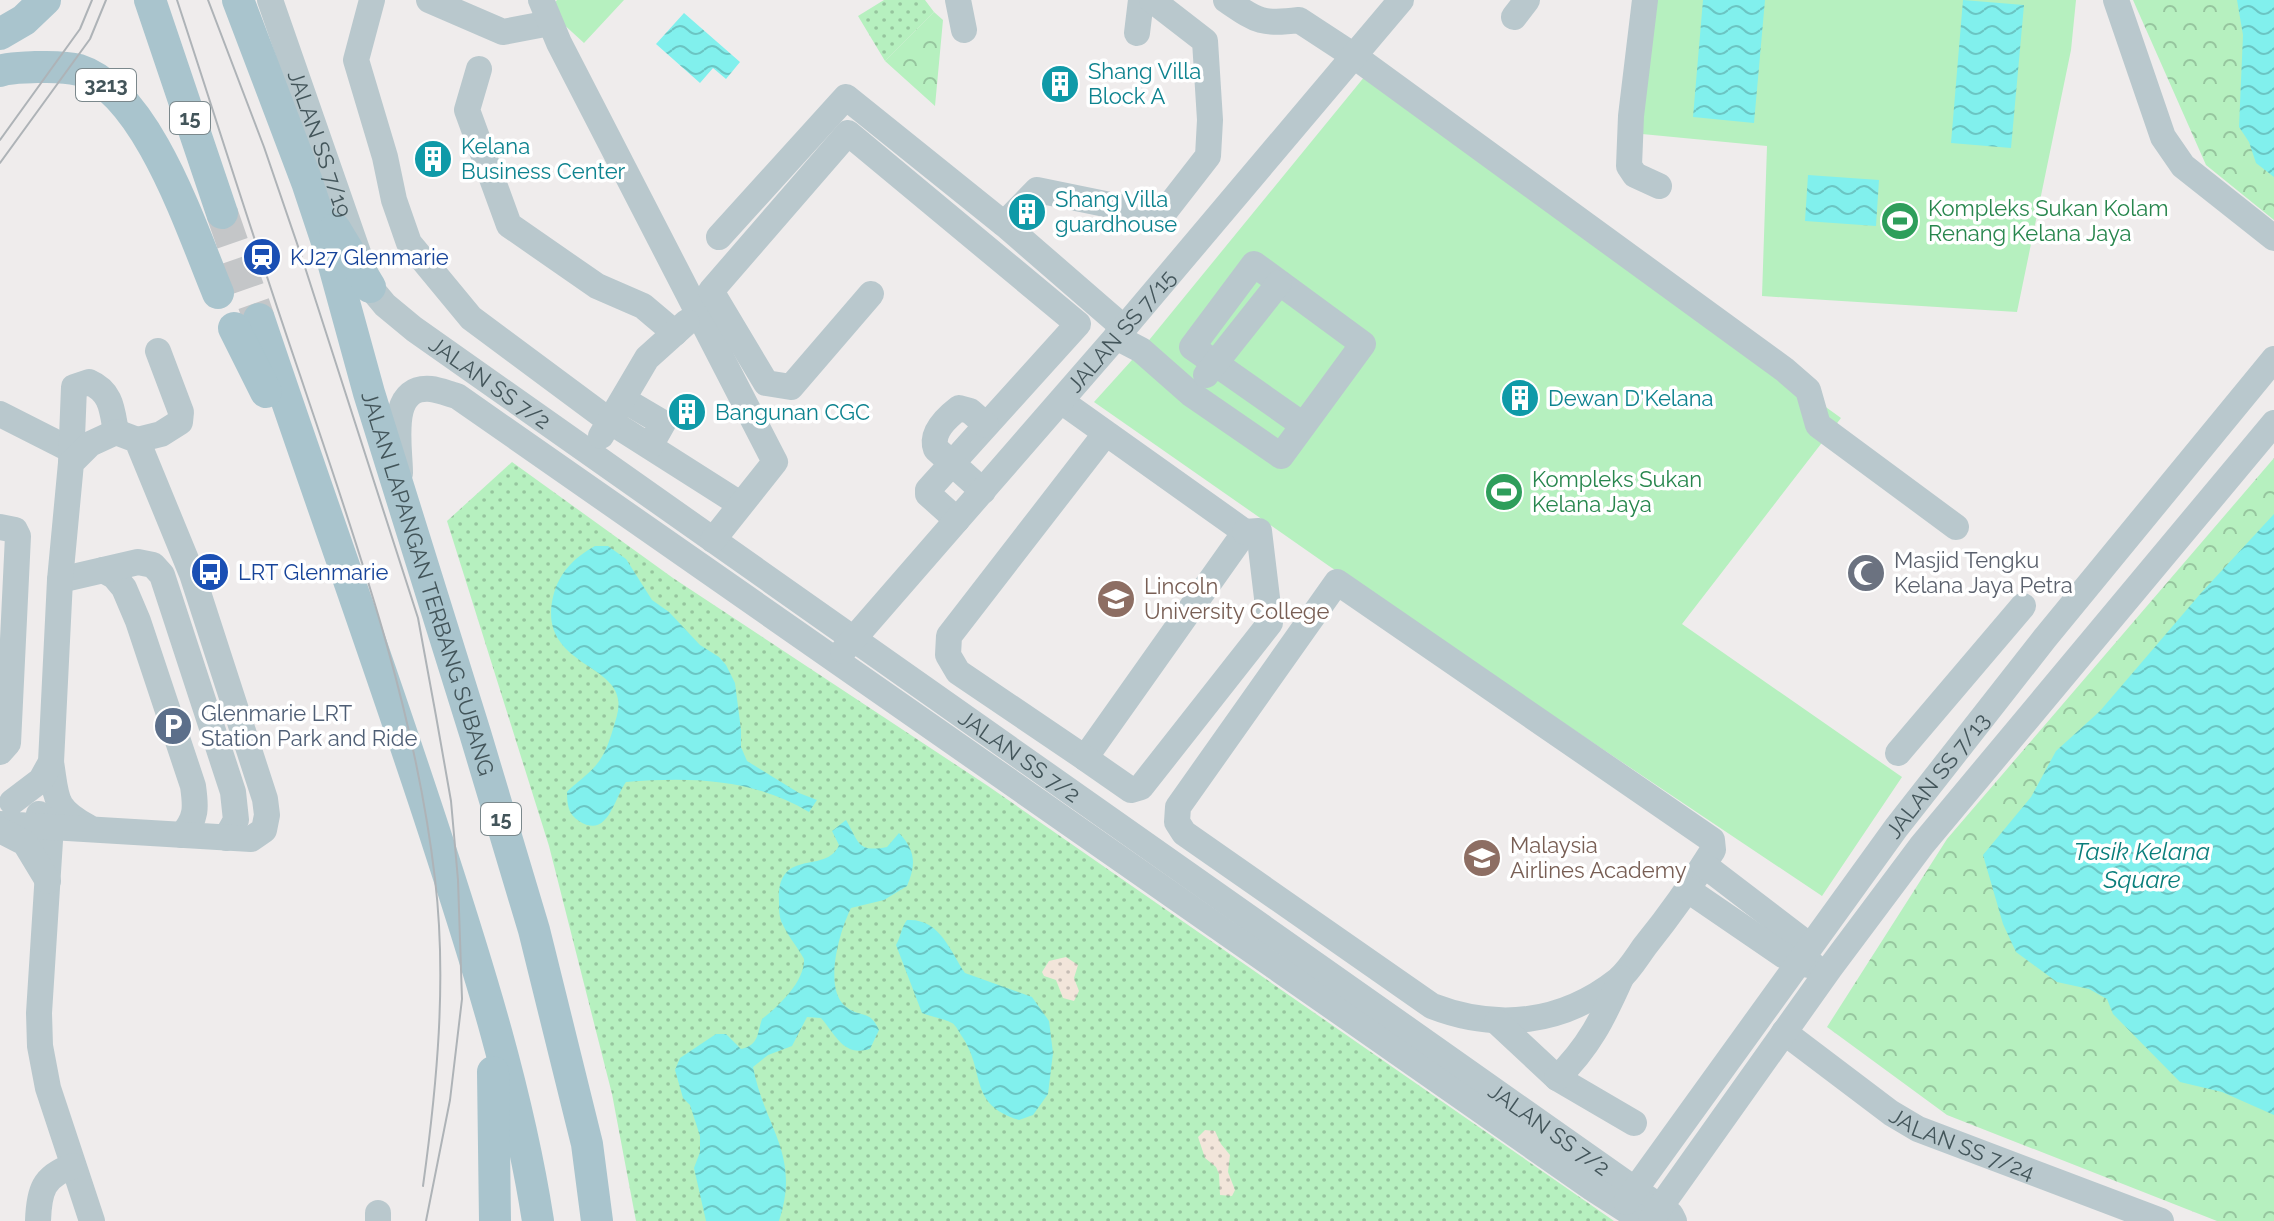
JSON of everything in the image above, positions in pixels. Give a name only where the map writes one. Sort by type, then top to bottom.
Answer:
[{"type":"main road","points":[[0,34],[24,20],[45,0]]},
{"type":"main road","name":"15","points":[[150,0],[222,213]]},
{"type":"main road","name":"15","points":[[238,0],[307,182]]},
{"type":"main road","name":"3213","points":[[0,71],[59,66],[81,71],[103,82],[126,104],[169,175],[218,293]]},
{"type":"main road","points":[[307,182],[370,287]]},
{"type":"main road","name":"JALAN LAPANGAN TERBANG SUBANG","points":[[307,182],[534,930],[587,1144],[597,1221]]},
{"type":"main road","points":[[246,323],[271,402],[309,468],[414,767],[481,976],[527,1154],[538,1221]]},
{"type":"main road","points":[[491,1019],[495,1221]]},
{"type":"street","name":"JALAN SS 7/19","points":[[270,0],[370,287]]},
{"type":"street","points":[[372,0],[356,60],[385,157],[394,200],[409,243],[471,318],[617,411],[650,446],[740,504]]},
{"type":"street","points":[[429,0],[455,6],[503,32],[546,11],[775,462],[713,540]]},
{"type":"street","points":[[958,0],[964,30]]},
{"type":"street","points":[[1137,33],[1141,0]]},
{"type":"street","points":[[1004,224],[1037,190],[1154,214],[1166,210],[1208,156],[1210,120],[1205,41],[1152,0]]},
{"type":"street","points":[[1226,0],[1256,21],[1276,23],[1306,10],[1354,56],[1785,370],[1808,390],[1818,425],[1956,527]]},
{"type":"street","name":"JALAN SS 7/15","points":[[836,660],[1120,333],[1401,0]]},
{"type":"street","points":[[1645,0],[1631,116],[1629,166],[1635,175],[1659,186]]},
{"type":"street","points":[[2116,0],[2163,137],[2183,166],[2274,238]]},
{"type":"street","points":[[479,69],[467,110],[509,225],[597,286],[643,306],[675,333]]},
{"type":"street","points":[[719,237],[846,97],[1004,224],[1120,333],[1191,394],[1281,456],[1363,344],[1279,283],[1191,394]]},
{"type":"street","points":[[871,294],[791,387],[766,383],[711,291],[848,133],[1078,324],[927,492],[957,520]]},
{"type":"street","name":"JALAN SS 7/2","points":[[370,287],[385,305],[414,329],[854,639],[1647,1211]]},
{"type":"street","points":[[573,476],[617,411],[647,358],[699,312]]},
{"type":"street","points":[[71,456],[90,444],[127,436],[161,434],[180,422],[181,412],[158,351]]},
{"type":"street","name":"JALAN SS 7/13","points":[[1647,1211],[1805,954],[1896,828],[2036,650],[2274,359]]},
{"type":"street","points":[[1214,364],[1303,425]]},
{"type":"street","points":[[4,809],[33,808],[51,825],[251,839],[264,830],[267,815],[265,799],[192,574],[110,398],[101,387],[89,382],[74,387],[51,762],[59,806],[69,817],[88,827]]},
{"type":"street","name":"JALAN SS 7/2","points":[[401,497],[399,411],[403,401],[420,390],[432,389],[457,396],[836,660],[1647,1211]]},
{"type":"street","points":[[1061,401],[1106,433],[1245,532],[1259,531],[1270,623],[1141,787],[1131,790],[958,672],[948,655],[949,636],[1106,433]]},
{"type":"street","points":[[0,414],[71,456]]},
{"type":"street","name":"JALAN SS 7/13","points":[[1647,1211],[1922,845],[2274,423]]},
{"type":"street","points":[[952,464],[983,491]]},
{"type":"street","points":[[0,527],[15,530],[18,536],[8,743],[0,752]]},
{"type":"street","points":[[1085,758],[1245,532]]},
{"type":"street","points":[[60,580],[138,562],[153,565],[162,575],[233,792],[236,820],[226,838]]},
{"type":"street","points":[[103,570],[114,576],[124,588],[138,621],[193,786],[196,813],[182,835]]},
{"type":"street","points":[[1557,1078],[1597,1032],[1621,978],[1688,890],[1713,850],[1712,840],[1337,582],[1178,807],[1177,822],[1184,833],[1432,1006],[1456,1016],[1497,1022],[1553,1016],[1591,998],[1621,978]]},
{"type":"street","points":[[1898,753],[2023,606]]},
{"type":"street","points":[[4,809],[41,780],[51,762]]},
{"type":"street","points":[[51,825],[39,1013],[40,1046],[48,1088],[92,1221]]},
{"type":"street","points":[[48,881],[62,854],[88,827]]},
{"type":"street","points":[[0,830],[25,843],[48,881]]},
{"type":"street","points":[[1704,865],[1753,902],[1805,954]]},
{"type":"street","points":[[1688,890],[1738,925],[1830,968]]},
{"type":"street","points":[[1738,925],[1753,902]]},
{"type":"street","points":[[1497,1022],[1557,1078],[1634,1123]]},
{"type":"street","name":"JALAN SS 7/24","points":[[1784,1032],[1891,1113],[1918,1129],[2161,1221]]},
{"type":"street","points":[[38,1221],[45,1182],[57,1171],[73,1166]]},
{"type":"green space","points":[[557,0],[624,0],[584,43],[548,10]]},
{"type":"green space","points":[[884,0],[925,0],[934,12],[885,61],[858,16]]},
{"type":"green space","name":"Kompleks Sukan Kolam Renang Kelana Jaya","points":[[1651,0],[2076,0],[2071,50],[2017,312],[1762,296],[1767,146],[1642,134]]},
{"type":"green space","points":[[2133,0],[2274,0],[2274,220],[2206,165]]},
{"type":"green space","points":[[934,12],[943,20],[935,106],[885,61]]},
{"type":"green space","name":"Kompleks Sukan Kelana Jaya","points":[[1365,76],[1841,418],[1682,624],[1902,777],[1822,896],[1329,566],[1094,402],[1141,350]]},
{"type":"green space","points":[[2274,458],[2274,1221],[2217,1221],[1947,1115],[1827,1027],[1947,839]]},
{"type":"green space","points":[[512,462],[673,578],[988,786],[1614,1221],[636,1221],[612,1094],[549,846],[447,521]]},
{"type":"sand","points":[[1066,957],[1078,965],[1074,978],[1079,991],[1074,1001],[1063,998],[1056,980],[1044,976],[1042,972],[1049,961]]},
{"type":"sand","points":[[1205,1130],[1215,1131],[1230,1155],[1228,1172],[1235,1190],[1232,1196],[1220,1195],[1219,1174],[1205,1158],[1198,1137]]},
{"type":"water","points":[[1703,0],[1765,0],[1754,123],[1693,117]]},
{"type":"water","points":[[1963,0],[2024,5],[2011,148],[1951,143]]},
{"type":"water","points":[[2237,0],[2274,0],[2274,177],[2256,163],[2249,142],[2239,127],[2243,35]]},
{"type":"water","points":[[684,13],[740,62],[726,79],[713,68],[700,83],[656,44]]},
{"type":"water","points":[[1808,175],[1879,180],[1876,226],[1805,221]]},
{"type":"water","name":"Tasik Kelana Square","points":[[2274,514],[2274,1115],[2222,1092],[2180,1082],[2113,1014],[2107,999],[2089,989],[2057,982],[2016,952],[2003,924],[1983,855],[2031,797],[2056,751],[2100,711],[2201,593]]},
{"type":"water","points":[[595,546],[608,546],[626,559],[652,600],[726,665],[735,683],[741,747],[747,761],[799,793],[817,800],[809,812],[765,792],[743,786],[674,780],[626,782],[609,815],[597,825],[579,821],[572,815],[567,792],[596,766],[603,755],[615,722],[618,699],[604,677],[566,648],[556,635],[551,619],[553,597],[559,580],[568,567]]},
{"type":"water","points":[[846,820],[864,847],[887,847],[899,833],[913,858],[907,886],[884,900],[851,908],[838,944],[834,972],[838,997],[850,1010],[872,1019],[879,1030],[870,1049],[853,1050],[841,1043],[821,1018],[807,1017],[792,1046],[768,1055],[753,1067],[784,1159],[785,1198],[779,1221],[706,1221],[694,1168],[700,1152],[700,1136],[690,1105],[683,1098],[675,1070],[680,1058],[716,1034],[726,1034],[741,1049],[751,1045],[762,1019],[796,984],[804,959],[781,921],[780,885],[793,867],[833,854],[839,845],[832,831]]},
{"type":"water","points":[[907,920],[928,924],[936,930],[965,973],[1032,997],[1049,1021],[1053,1053],[1048,1094],[1033,1115],[1019,1120],[992,1106],[980,1086],[970,1051],[955,1026],[922,1013],[896,945]]},
{"type":"tunnel","points":[[222,213],[259,319]]},
{"type":"tram line","points":[[0,140],[80,29],[92,0]]},
{"type":"tram line","points":[[0,163],[90,39],[106,0]]},
{"type":"tram line","points":[[177,0],[362,561],[413,750],[435,879],[440,955],[439,1032],[423,1186]]},
{"type":"tram line","points":[[208,0],[302,258],[418,618],[436,716],[451,801],[458,880],[462,999],[450,1100],[426,1221]]},
{"type":"place","name":"Shang Villa Block A","points":[[1060,84]]},
{"type":"place","name":"Kelana Business Center","points":[[433,159]]},
{"type":"place","name":"Shang Villa guardhouse","points":[[1027,212]]},
{"type":"place","name":"Kompleks Sukan Kolam Renang Kelana Jaya","points":[[1900,221]]},
{"type":"place","name":"KJ27 Glenmarie","points":[[262,257]]},
{"type":"place","name":"Dewan D'Kelana","points":[[1520,398]]},
{"type":"place","name":"Bangunan CGC","points":[[687,412]]},
{"type":"place","name":"Kompleks Sukan Kelana Jaya","points":[[1504,492]]},
{"type":"place","name":"LRT Glenmarie","points":[[210,572]]},
{"type":"place","name":"Masjid Tengku Kelana Jaya Petra","points":[[1866,573]]},
{"type":"place","name":"Lincoln University College","points":[[1116,599]]},
{"type":"place","name":"Glenmarie LRT Station Park and Ride","points":[[173,726]]},
{"type":"place","name":"Malaysia Airlines Academy","points":[[1482,858]]}]
